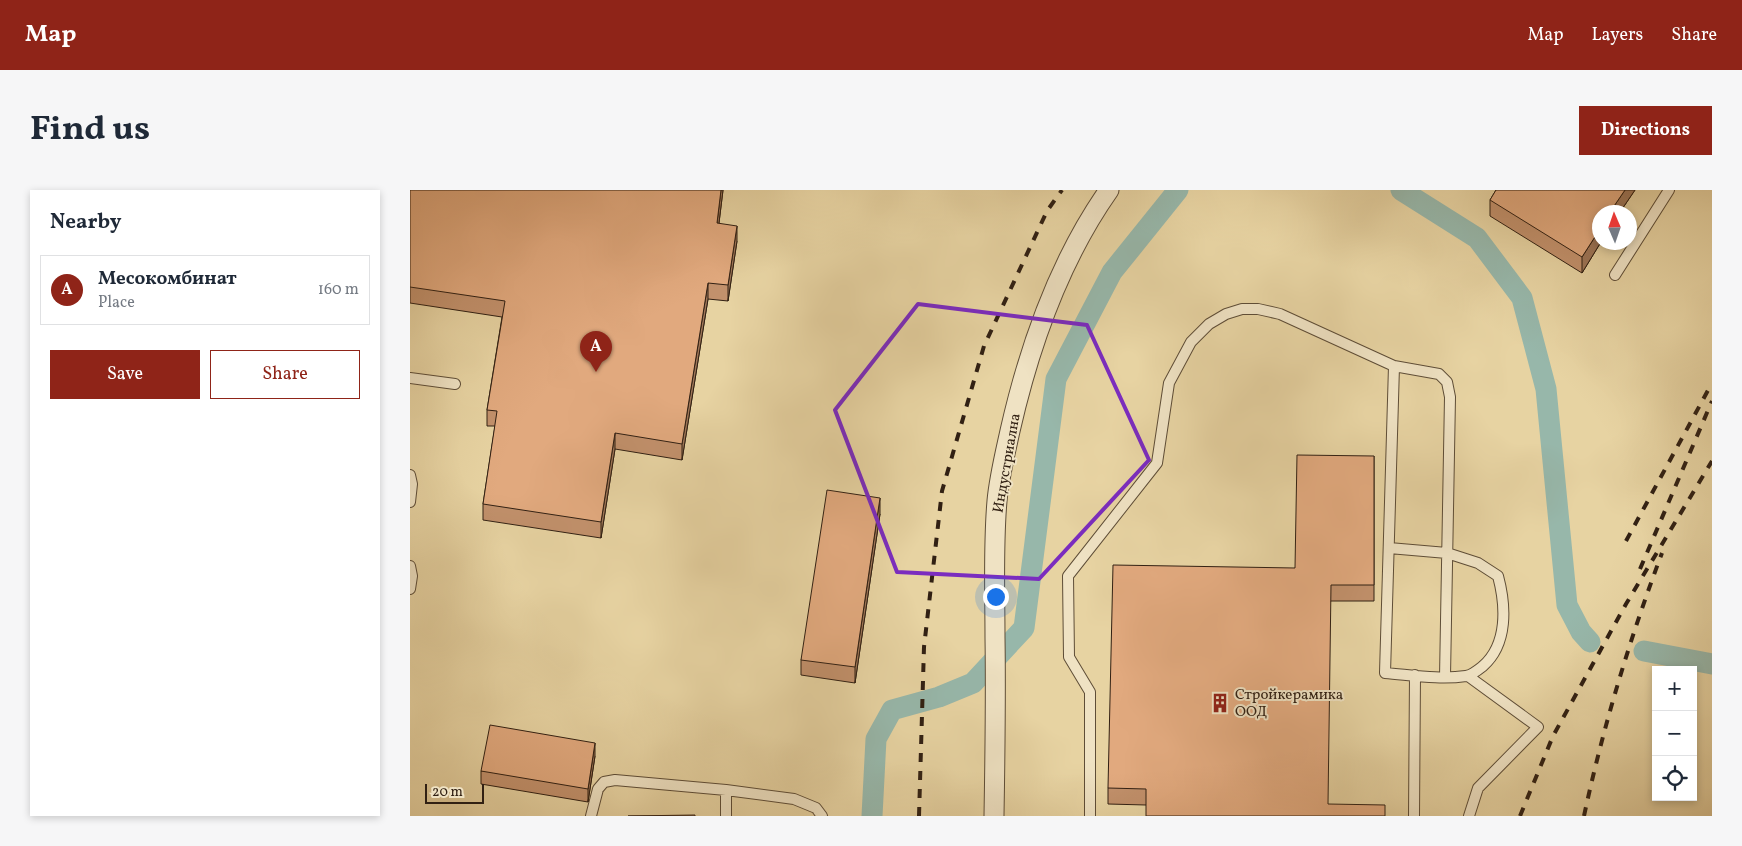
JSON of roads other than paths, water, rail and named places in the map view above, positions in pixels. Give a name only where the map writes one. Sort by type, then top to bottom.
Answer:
[{"type":"street","name":"Индустриална","points":[[994,816],[996,713],[995,534],[997,500],[1002,469],[1018,398],[1051,299],[1072,251],[1090,217],[1109,190]]},
{"type":"lane","points":[[1615,275],[1669,190]]},
{"type":"lane","points":[[1090,816],[1090,692],[1069,657],[1068,576],[1156,463],[1170,383],[1192,342],[1209,324],[1226,314],[1242,309],[1258,309],[1280,314],[1362,353],[1394,366],[1439,374],[1447,382],[1450,398],[1445,676]]},
{"type":"lane","points":[[1389,548],[1447,553],[1478,563],[1498,576],[1503,593],[1504,617],[1499,642],[1493,656],[1468,676],[1385,673],[1394,366]]},
{"type":"lane","points":[[410,378],[455,384]]},
{"type":"lane","points":[[410,476],[412,484],[410,502]]},
{"type":"lane","points":[[410,566],[412,576],[410,589]]},
{"type":"lane","points":[[1414,675],[1414,816]]},
{"type":"lane","points":[[1468,676],[1538,727],[1478,788],[1469,816]]},
{"type":"lane","points":[[591,816],[598,789],[604,782],[614,780],[726,790],[794,799],[816,808],[822,816]]},
{"type":"lane","points":[[726,790],[726,816]]},
{"type":"waterway","points":[[872,816],[876,739],[892,710],[939,697],[973,683],[1024,628],[1056,379],[1112,272],[1178,190]]},
{"type":"waterway","points":[[1401,190],[1477,238],[1522,298],[1546,389],[1567,605],[1581,632],[1590,642]]},
{"type":"waterway","points":[[1644,651],[1712,664]]},
{"type":"railway","points":[[919,816],[924,647],[942,491],[984,346],[1047,211],[1062,190]]},
{"type":"railway","points":[[1626,541],[1712,383]]},
{"type":"railway","points":[[1640,569],[1712,401]]},
{"type":"railway","points":[[1520,816],[1553,736],[1626,604],[1712,461]]},
{"type":"railway","points":[[1584,816],[1618,683],[1662,553]]},
{"type":"place","name":"Месокомбинат","points":[[596,372]]},
{"type":"place","name":"Стройкерамика ООД","points":[[1220,703]]}]
